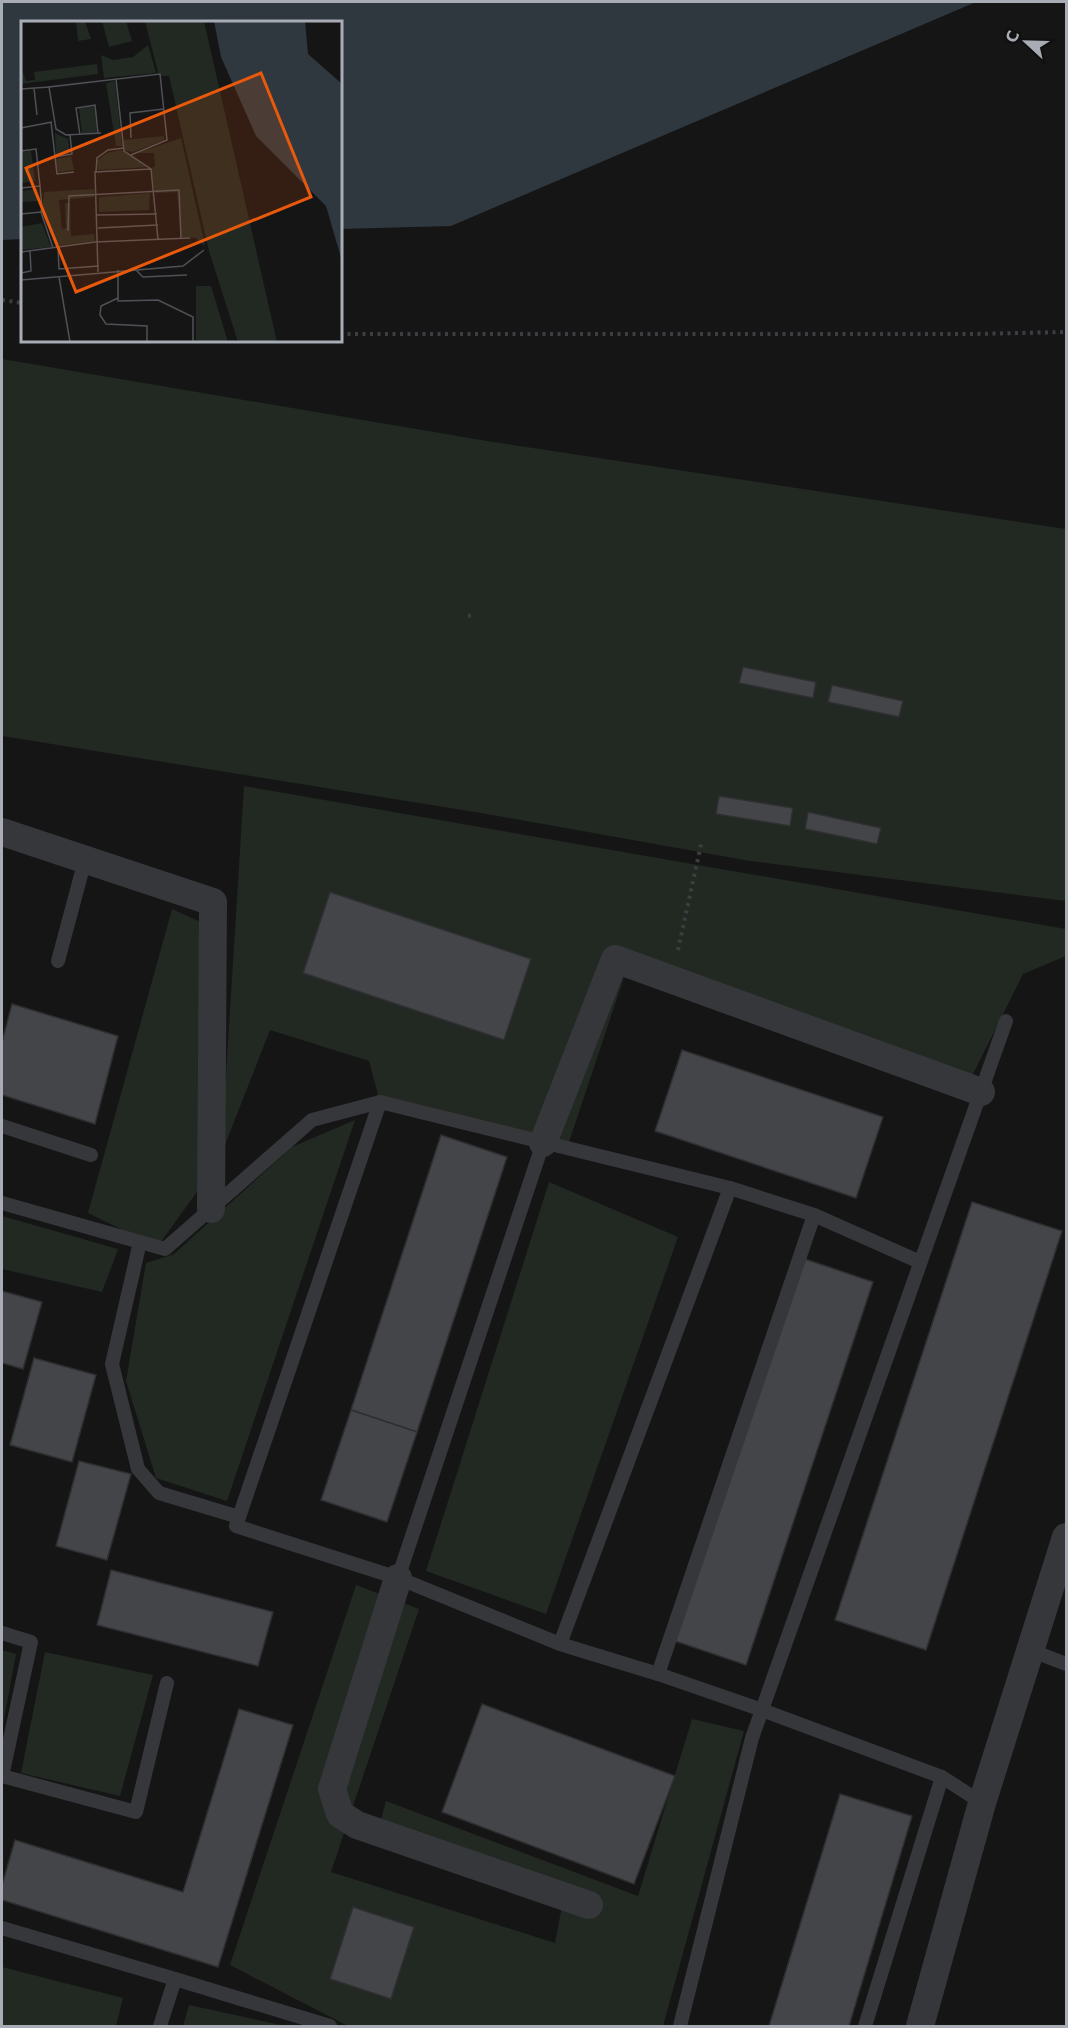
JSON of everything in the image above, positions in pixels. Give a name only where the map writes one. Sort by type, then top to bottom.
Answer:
[{"type":"street","points":[[2,832],[213,902],[211,1209]]},
{"type":"street","points":[[543,1143],[615,959],[981,1092]]},
{"type":"street","points":[[920,2026],[982,1803],[1066,1537]]},
{"type":"street","points":[[398,1578],[332,1789],[339,1814],[357,1825],[589,1905]]},
{"type":"lane","points":[[58,961],[85,860]]},
{"type":"lane","points":[[682,2026],[752,1737],[1006,1021]]},
{"type":"lane","points":[[380,1102],[236,1526],[398,1578],[560,1644],[658,1674],[762,1710],[942,1777],[982,1803]]},
{"type":"lane","points":[[2,1203],[165,1249],[312,1120],[380,1102],[730,1188],[814,1215],[920,1262]]},
{"type":"lane","points":[[2,1126],[91,1155]]},
{"type":"lane","points":[[398,1578],[543,1143]]},
{"type":"lane","points":[[560,1644],[730,1188]]},
{"type":"lane","points":[[658,1674],[814,1215]]},
{"type":"lane","points":[[140,1242],[112,1364],[138,1469],[159,1493],[239,1517]]},
{"type":"lane","points":[[2,1633],[31,1642],[2,1776],[136,1812],[167,1683]]},
{"type":"lane","points":[[1030,1650],[1066,1664]]},
{"type":"lane","points":[[865,2026],[942,1777]]},
{"type":"lane","points":[[2,1928],[330,2026]]},
{"type":"lane","points":[[160,2026],[175,1979]]},
{"type":"path","points":[[2,300],[21,303]]},
{"type":"path","points":[[342,334],[1066,332]]},
{"type":"path","points":[[672,980],[702,840]]},
{"type":"shaded area","points":[[2,2],[976,2],[451,226],[342,229],[342,21],[21,21],[21,239],[2,240]]},
{"type":"shaded area","points":[[2,359],[487,441],[1066,529],[1066,901],[750,861],[481,813],[2,736]]},
{"type":"shaded area","points":[[244,786],[1066,929],[1066,956],[1023,974],[970,1080],[624,977],[567,1148],[380,1102],[369,1061],[270,1030],[221,1155]]},
{"type":"shaded area","points":[[172,909],[205,924],[202,1185],[157,1247],[88,1213]]},
{"type":"shaded area","points":[[355,1120],[227,1501],[156,1478],[126,1381],[146,1263],[174,1254],[292,1147]]},
{"type":"shaded area","points":[[549,1182],[678,1237],[546,1614],[426,1571]]},
{"type":"shaded area","points":[[2,1216],[118,1249],[102,1292],[2,1269]]},
{"type":"shaded area","points":[[356,1585],[419,1609],[331,1872],[555,1943],[562,1906],[374,1845],[386,1801],[638,1896],[692,1719],[744,1731],[663,2026],[348,2026],[230,1965]]},
{"type":"shaded area","points":[[2,1650],[16,1654],[2,1730]]},
{"type":"shaded area","points":[[45,1652],[153,1675],[120,1796],[21,1773]]},
{"type":"shaded area","points":[[2,1967],[123,1998],[116,2026],[2,2026]]},
{"type":"shaded area","points":[[189,2005],[281,2025],[183,2026]]},
{"type":"building","points":[[743,667],[816,682],[813,698],[739,683]]},
{"type":"building","points":[[832,685],[903,701],[899,717],[828,702]]},
{"type":"building","points":[[719,796],[793,808],[790,826],[716,814]]},
{"type":"building","points":[[808,812],[881,828],[877,844],[805,829]]},
{"type":"building","points":[[330,892],[531,959],[504,1040],[303,973]]},
{"type":"building","points":[[12,1004],[118,1036],[95,1124],[2,1095],[2,1042]]},
{"type":"building","points":[[682,1050],[883,1117],[856,1198],[655,1131]]},
{"type":"building","points":[[441,1135],[507,1157],[417,1432],[351,1410]]},
{"type":"building","points":[[972,1202],[1062,1231],[926,1650],[835,1620]]},
{"type":"building","points":[[805,1259],[873,1282],[746,1665],[675,1641]]},
{"type":"building","points":[[2,1291],[42,1302],[23,1369],[2,1363]]},
{"type":"building","points":[[34,1358],[96,1375],[72,1462],[10,1445]]},
{"type":"building","points":[[351,1410],[417,1432],[387,1522],[321,1500]]},
{"type":"building","points":[[79,1461],[131,1474],[107,1560],[56,1546]]},
{"type":"building","points":[[111,1570],[273,1612],[258,1666],[97,1625]]},
{"type":"building","points":[[482,1704],[675,1776],[634,1884],[442,1812]]},
{"type":"building","points":[[239,1709],[293,1725],[218,1967],[2,1900],[2,1885],[15,1840],[183,1892]]},
{"type":"building","points":[[840,1794],[912,1816],[849,2026],[769,2026]]},
{"type":"building","points":[[353,1907],[414,1927],[391,1999],[330,1979]]}]
